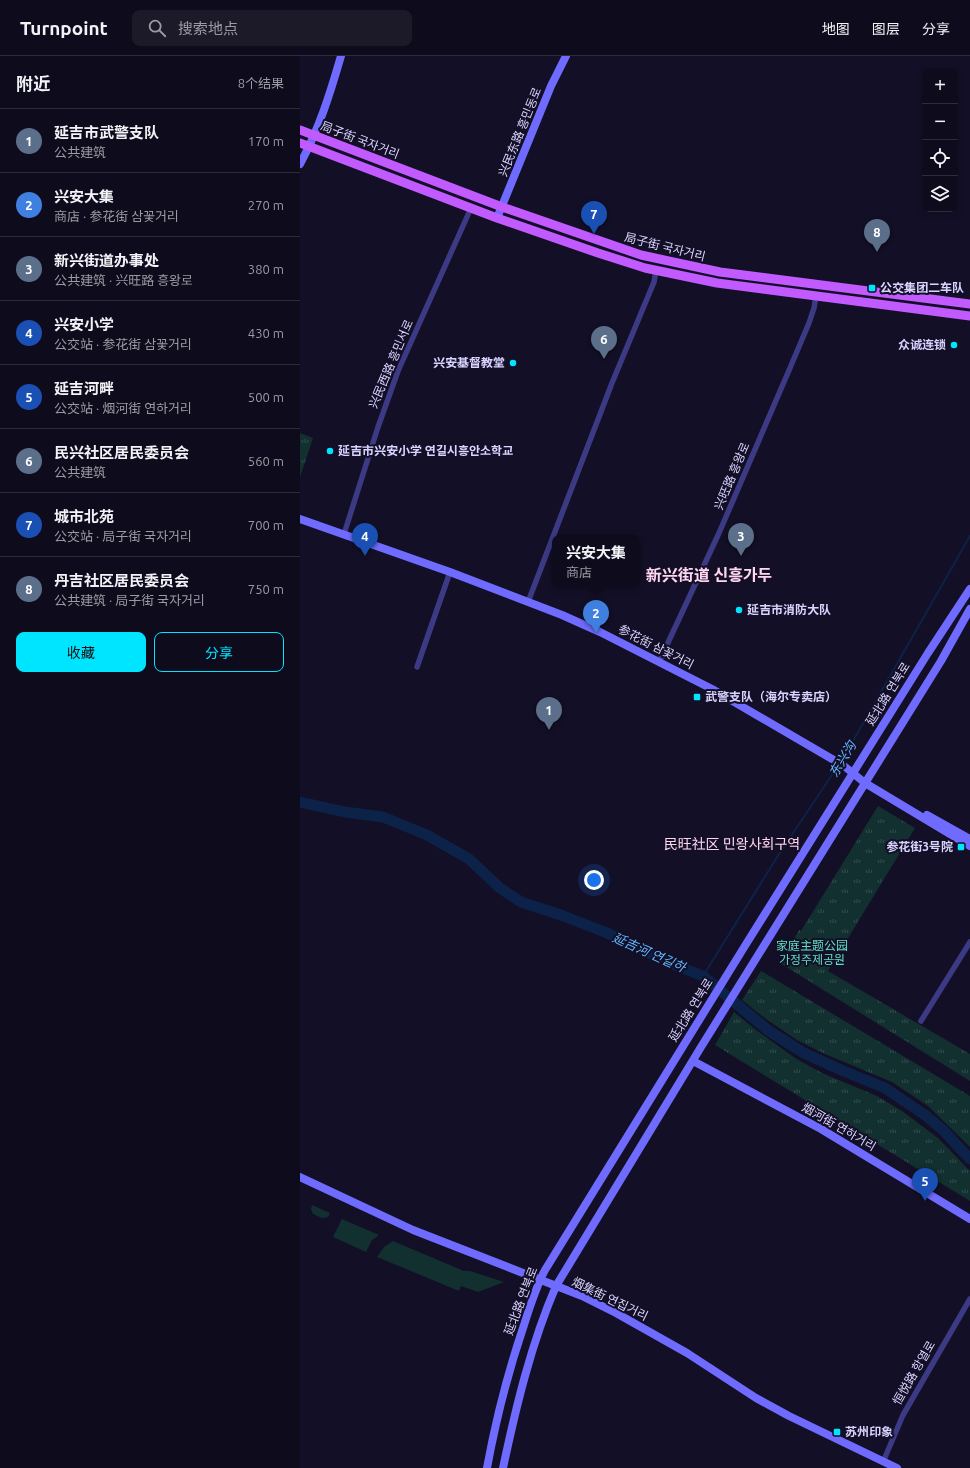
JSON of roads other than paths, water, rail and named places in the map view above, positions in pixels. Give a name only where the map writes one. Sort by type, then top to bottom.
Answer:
[{"type":"main road","points":[[300,164],[310,146],[322,118],[342,56]]},
{"type":"main road","name":"兴民东路 흥민동로","points":[[497,218],[546,98],[566,56]]},
{"type":"main road","name":"局子街 국자거리","points":[[300,130],[502,207],[641,255],[720,272],[970,304]]},
{"type":"main road","name":"局子街 국자거리","points":[[300,143],[497,218],[598,254],[656,270],[717,283],[970,316]]},
{"type":"main road","name":"参花街 삼꽃거리","points":[[300,520],[450,572],[528,602],[587,627],[712,689],[866,780],[970,839]]},
{"type":"main road","name":"延北路 연북로","points":[[487,1468],[494,1432],[508,1378],[540,1280],[743,948],[928,653],[970,589]]},
{"type":"main road","points":[[503,1468],[528,1366],[556,1286],[866,780],[941,661],[970,609]]},
{"type":"main road","name":"参花街 삼꽃거리","points":[[866,780],[970,846]]},
{"type":"main road","name":"烟河街 연하거리","points":[[693,1061],[821,1129],[970,1219]]},
{"type":"main road","name":"烟集街 연집거리","points":[[300,1178],[413,1230],[582,1296],[616,1313],[687,1353],[756,1398],[789,1416],[897,1468]]},
{"type":"street","name":"兴民西路 흥민서로","points":[[344,534],[378,427],[398,372],[471,208]]},
{"type":"street","points":[[554,535],[612,383],[654,282],[656,270]]},
{"type":"street","name":"兴旺路 흥왕로","points":[[659,662],[719,533],[781,389],[809,323],[816,296]]},
{"type":"street","points":[[528,602],[552,539]]},
{"type":"street","points":[[417,667],[450,572]]},
{"type":"street","points":[[921,1021],[970,942]]},
{"type":"street","name":"恒悦路 항열로","points":[[883,1462],[903,1415],[970,1299]]},
{"type":"waterway","name":"东兴沟","points":[[841,762],[970,536]]},
{"type":"waterway","name":"东兴沟","points":[[703,976],[781,851],[838,766]]},
{"type":"waterway","name":"延吉河 연길하","points":[[300,802],[345,812],[383,817],[427,835],[469,859],[500,888],[521,902],[561,915],[607,933],[675,965],[703,976],[769,1031],[804,1053],[885,1088],[925,1115],[943,1130],[970,1159]]},
{"type":"place","name":"城市北苑","points":[[594,234]]},
{"type":"place","name":"丹吉社区居民委员会","points":[[877,252]]},
{"type":"place","name":"公交集团二车队","points":[[872,288]]},
{"type":"place","name":"众诚连锁","points":[[954,345]]},
{"type":"place","name":"民兴社区居民委员会","points":[[604,359]]},
{"type":"place","name":"兴安基督教堂","points":[[513,363]]},
{"type":"place","name":"延吉市兴安小学 연길시흥안소학교","points":[[330,451]]},
{"type":"place","name":"兴安小学","points":[[365,556]]},
{"type":"place","name":"新兴街道办事处","points":[[741,556]]},
{"type":"place","name":"延吉市消防大队","points":[[739,610]]},
{"type":"place","name":"兴安大集","points":[[596,633]]},
{"type":"place","name":"武警支队（海尔专卖店）","points":[[697,697]]},
{"type":"place","name":"延吉市武警支队","points":[[549,730]]},
{"type":"place","name":"参花街3号院","points":[[961,847]]},
{"type":"place","name":"延吉河畔","points":[[925,1201]]},
{"type":"place","name":"苏州印象","points":[[837,1432]]},
{"type":"district","name":"新兴街道 신흥가두","points":[[709,575]]},
{"type":"district","name":"民旺社区 민왕사회구역","points":[[732,844]]},
{"type":"park label","name":"家庭主题公园 가정주제공원","points":[[812,953]]}]
